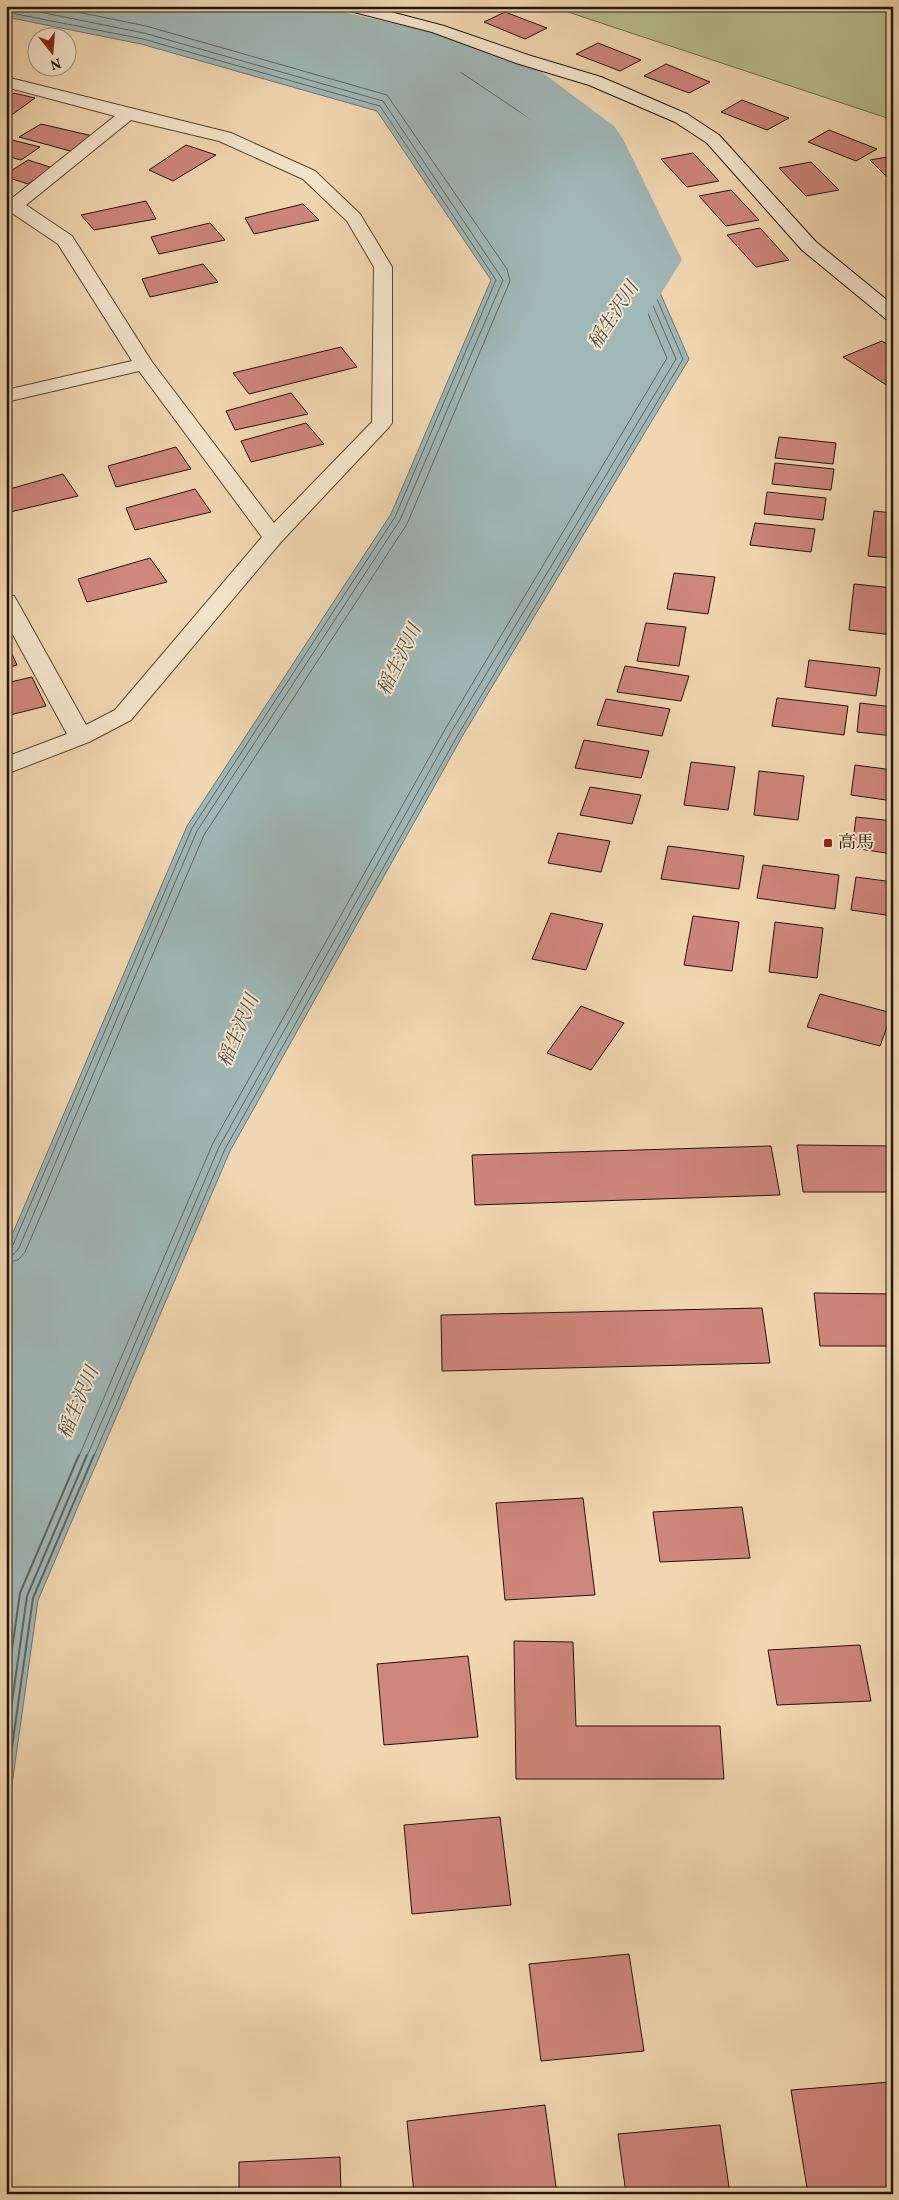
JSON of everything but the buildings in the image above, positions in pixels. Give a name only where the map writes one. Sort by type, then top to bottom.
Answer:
[{"type":"street","points":[[348,6],[438,29],[522,59],[595,81],[682,118],[713,139],[809,246],[893,315]]},
{"type":"street","points":[[6,82],[128,114],[225,136],[309,175],[354,218],[383,267],[382,423],[273,537],[123,715],[80,737],[6,766]]},
{"type":"street","points":[[128,114],[10,204],[65,240],[144,364],[273,537]]},
{"type":"street","points":[[6,396],[144,364]]},
{"type":"street","points":[[6,600],[80,737]]},
{"type":"green space","points":[[550,6],[893,6],[893,120]]},
{"type":"water","points":[[6,6],[278,6],[451,44],[593,139],[689,359],[463,735],[230,1151],[38,1600],[6,1827],[6,1249],[187,826],[391,514],[491,280],[377,111],[141,44],[78,31],[78,28],[61,28],[6,17]]},
{"type":"waterway","name":"稲生沢川","points":[[238,6],[492,62],[593,139],[650,260],[576,376]]},
{"type":"place","name":"高馬","points":[[828,843]]}]
